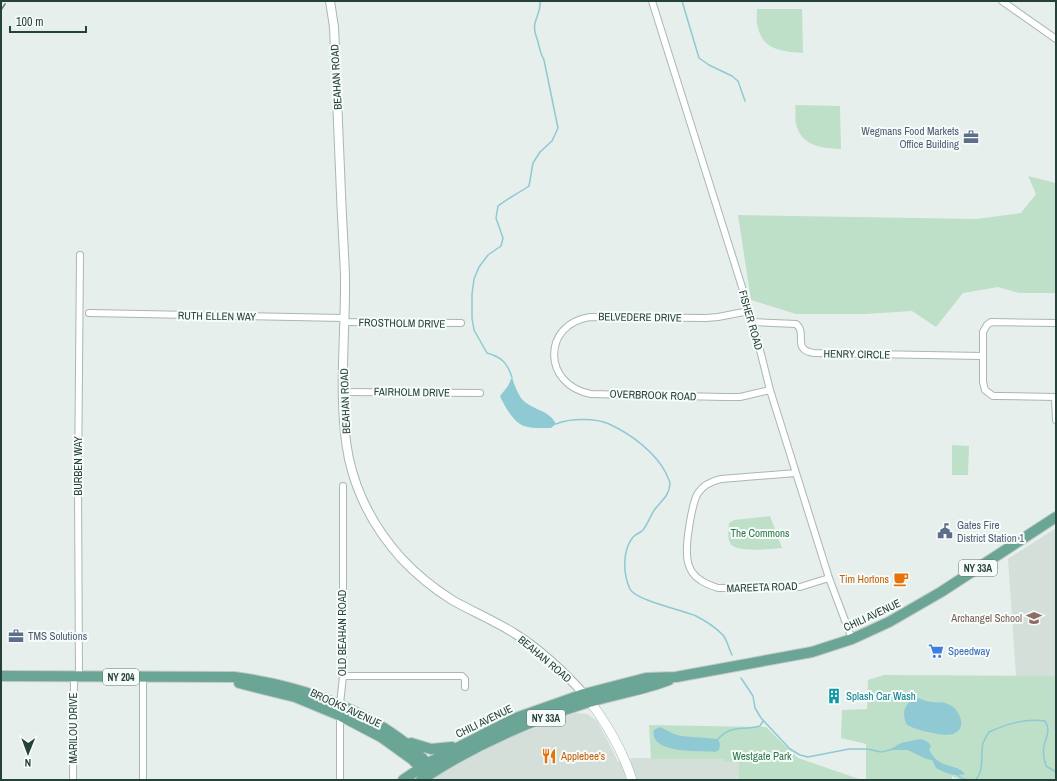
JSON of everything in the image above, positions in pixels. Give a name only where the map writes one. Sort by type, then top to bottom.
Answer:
[{"type":"main road","name":"CHILI AVENUE","points":[[403,780],[424,765],[513,719],[587,698],[646,678],[676,677],[812,652],[852,639],[889,622],[941,592],[1056,517]]},
{"type":"main road","name":"BROOKS AVENUE","points":[[1,676],[234,678],[259,680],[297,689],[340,704],[365,716],[404,740],[421,755],[427,776]]},
{"type":"main road","name":"BROOKS AVENUE","points":[[220,678],[295,698],[340,716],[380,737],[413,760],[424,765]]},
{"type":"main road","name":"CHILI AVENUE","points":[[427,776],[501,736],[563,711],[587,698]]},
{"type":"main road","points":[[587,698],[604,719],[614,736],[623,753],[632,780]]},
{"type":"main road","name":"NY 204","points":[[404,740],[420,747],[431,749],[460,746]]},
{"type":"street","name":"BEAHAN ROAD","points":[[330,1],[334,27],[345,276],[343,392],[347,446],[354,477],[362,499],[389,544],[425,581],[453,600],[511,631],[533,646],[570,678],[587,698]]},
{"type":"street","name":"FISHER ROAD","points":[[652,1],[753,322],[770,390],[796,473],[829,578],[852,639]]},
{"type":"street","points":[[1002,1],[1056,39]]},
{"type":"street","name":"BURBEN WAY","points":[[77,677],[80,255]]},
{"type":"street","name":"BELVEDERE DRIVE","points":[[555,358],[556,345],[559,336],[565,328],[581,318],[718,318],[749,311]]},
{"type":"street","name":"RUTH ELLEN WAY","points":[[89,313],[344,320]]},
{"type":"street","name":"FROSTHOLM DRIVE","points":[[344,320],[461,323]]},
{"type":"street","name":"HENRY CIRCLE","points":[[753,322],[796,324],[799,327],[801,345],[803,349],[814,353],[982,356]]},
{"type":"street","points":[[1056,323],[992,322],[987,325],[983,332],[982,356],[983,386],[989,394],[998,396],[1056,397],[1056,420]]},
{"type":"street","name":"OVERBROOK ROAD","points":[[555,358],[558,372],[564,381],[573,388],[591,394],[729,397],[754,394],[770,390]]},
{"type":"street","name":"FAIRHOLM DRIVE","points":[[343,392],[480,393]]},
{"type":"street","name":"MAREETA ROAD","points":[[796,473],[712,480],[703,486],[694,502],[687,547],[688,562],[692,572],[700,580],[718,588],[800,587],[829,578]]},
{"type":"street","name":"OLD BEAHAN ROAD","points":[[340,780],[340,704],[343,676],[343,486]]},
{"type":"street","points":[[343,676],[462,676],[465,679],[465,687]]},
{"type":"street","name":"MARILOU DRIVE","points":[[73,780],[77,677]]},
{"type":"street","points":[[143,678],[143,780]]},
{"type":"shaded area","name":"Archangel School","points":[[1056,528],[1056,676],[1016,676],[1008,559]]},
{"type":"shaded area","points":[[575,713],[587,714],[597,721],[618,762],[634,758],[724,759],[725,761],[739,763],[739,780],[431,780],[501,741]]},
{"type":"green space","points":[[757,9],[802,9],[803,53],[775,48],[765,41],[757,26]]},
{"type":"green space","points":[[795,105],[840,106],[841,149],[820,147],[808,142],[799,132],[796,124]]},
{"type":"green space","points":[[1028,176],[1056,183],[1056,293],[1019,293],[998,287],[963,293],[936,327],[912,311],[866,314],[796,314],[751,300],[738,215],[976,219],[1021,213],[1036,194]]},
{"type":"green space","points":[[952,445],[969,446],[968,475],[952,475]]},
{"type":"green space","name":"The Commons","points":[[770,516],[782,548],[745,549],[733,546],[730,543],[728,536],[729,523],[734,520]]},
{"type":"green space","points":[[884,675],[1056,676],[1056,780],[961,780],[952,776],[952,780],[866,780],[866,744],[841,738],[842,710],[867,709],[868,680]]},
{"type":"green space","name":"Westgate Park","points":[[649,725],[766,727],[798,758],[862,780],[739,780],[739,763],[724,761],[724,759],[651,759]]},
{"type":"water","points":[[512,377],[521,398],[529,405],[549,415],[556,424],[551,428],[523,426],[511,415],[500,396],[508,386]]},
{"type":"water","points":[[917,698],[930,702],[945,703],[954,707],[961,720],[958,732],[943,735],[923,731],[907,725],[904,717],[905,709],[909,702]]},
{"type":"water","points":[[660,727],[681,736],[718,739],[720,744],[719,750],[715,752],[699,752],[677,750],[667,747],[659,743],[654,738],[654,730]]},
{"type":"water","points":[[920,739],[930,744],[931,747],[929,749],[933,756],[938,760],[961,770],[965,774],[953,775],[946,773],[936,768],[932,760],[926,759],[908,750],[891,749],[901,743]]},
{"type":"waterway","points":[[512,377],[503,361],[497,356],[487,353],[474,330],[472,318],[472,294],[474,279],[479,267],[488,255],[501,246],[503,238],[496,218],[498,206],[529,186],[533,163],[540,152],[552,141],[558,128],[544,60],[534,26],[539,12],[540,1]]},
{"type":"waterway","points":[[682,1],[699,58],[709,65],[732,76],[738,81],[745,101]]},
{"type":"waterway","points":[[556,424],[568,421],[583,420],[604,422],[634,438],[656,458],[666,473],[670,484],[665,498],[655,509],[645,528],[633,537],[629,543],[625,556],[625,570],[630,589],[640,597],[696,616],[711,625],[726,639],[732,655]]},
{"type":"waterway","points":[[741,678],[753,696],[755,708],[761,718],[790,749],[800,755],[808,757],[849,749],[867,749],[881,752],[894,749]]},
{"type":"waterway","points":[[975,780],[981,768],[983,743],[989,732],[1009,724],[1030,720],[1045,721],[1047,724],[1048,730],[1043,754],[1046,766],[1056,772]]},
{"type":"waterway","points":[[718,739],[728,731],[760,726],[763,721]]},
{"type":"waterway","points":[[956,774],[963,779],[971,780]]},
{"type":"railway","points":[[1,10],[7,1]]},
{"type":"place","name":"Wegmans Food Markets Office Building","points":[[971,137]]},
{"type":"place","name":"Gates Fire District Station 1","points":[[945,531]]},
{"type":"place","name":"Tim Hortons","points":[[901,579]]},
{"type":"place","name":"Archangel School","points":[[1034,618]]},
{"type":"place","name":"TMS Solutions","points":[[16,636]]},
{"type":"place","name":"Speedway","points":[[936,651]]},
{"type":"place","name":"Splash Car Wash","points":[[834,696]]},
{"type":"place","name":"Applebee's","points":[[549,756]]}]
